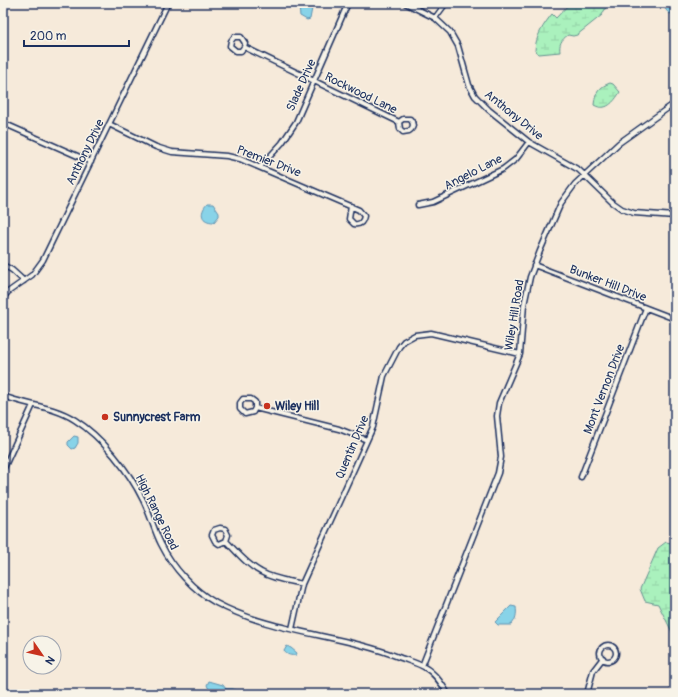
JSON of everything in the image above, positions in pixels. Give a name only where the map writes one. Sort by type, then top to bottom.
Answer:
[{"type":"street","name":"Anthony Drive","points":[[3,298],[8,292],[35,272],[43,260],[168,3]]},
{"type":"street","name":"Slade Drive","points":[[260,167],[292,130],[348,3]]},
{"type":"street","name":"Anthony Drive","points":[[405,3],[435,18],[450,32],[458,46],[469,85],[476,96],[489,110],[529,142],[579,170],[586,175],[612,202],[626,211],[675,216]]},
{"type":"street","points":[[435,18],[446,3]]},
{"type":"street","name":"Rockwood Lane","points":[[244,47],[399,122]]},
{"type":"street","name":"Wiley Hill Road","points":[[422,666],[498,473],[501,452],[497,416],[499,404],[501,395],[520,354],[526,293],[534,265],[562,203],[570,190],[626,138],[675,103]]},
{"type":"street","points":[[3,123],[91,162]]},
{"type":"street","name":"Premier Drive","points":[[109,124],[165,150],[181,153],[232,157],[260,167],[351,206],[359,210],[363,213],[364,218],[359,224],[354,224],[349,219],[351,206]]},
{"type":"street","name":"Angelo Lane","points":[[418,205],[433,202],[503,169],[516,159],[529,142]]},
{"type":"street","points":[[3,265],[12,270],[24,281]]},
{"type":"street","name":"Bunker Hill Drive","points":[[534,265],[675,319]]},
{"type":"street","name":"Mont Vernon Drive","points":[[581,477],[646,308]]},
{"type":"street","name":"Quentin Drive","points":[[292,629],[302,584],[367,440],[375,419],[386,372],[399,346],[411,336],[423,333],[436,333],[520,354]]},
{"type":"street","name":"High Range Road","points":[[3,396],[60,412],[75,420],[88,430],[116,458],[131,478],[167,555],[179,572],[196,589],[216,603],[246,617],[261,622],[382,651],[422,666],[435,676],[448,694]]},
{"type":"street","points":[[249,398],[255,402],[255,408],[253,412],[246,414],[241,411],[240,403],[243,399],[249,398]]},
{"type":"street","points":[[3,470],[33,405]]},
{"type":"street","points":[[255,408],[339,429],[367,440]]},
{"type":"street","points":[[226,541],[248,563],[261,573],[302,584]]},
{"type":"street","points":[[587,694],[593,671],[603,658]]},
{"type":"green space","points":[[570,3],[608,3],[602,15],[577,35],[568,35],[561,42],[560,52],[539,54],[535,51],[535,46],[543,26],[552,14],[556,18]]},
{"type":"green space","points":[[610,83],[613,84],[620,92],[618,96],[606,107],[598,107],[594,105],[595,97],[598,91],[603,86]]},
{"type":"green space","points":[[666,542],[671,543],[675,551],[675,558],[671,568],[673,583],[671,597],[675,606],[675,638],[658,604],[645,601],[640,589],[658,548]]},
{"type":"water","points":[[302,3],[313,3],[310,19],[307,20],[300,16],[299,7]]},
{"type":"water","points":[[665,3],[675,3],[675,14],[671,14],[667,11],[664,6]]},
{"type":"water","points":[[207,204],[213,204],[219,213],[219,216],[214,222],[204,219],[202,214],[204,207]]},
{"type":"water","points":[[74,436],[78,437],[78,443],[75,448],[72,449],[68,445],[68,442]]},
{"type":"water","points":[[511,606],[516,607],[516,617],[513,623],[511,625],[498,625],[495,622]]},
{"type":"water","points":[[287,646],[297,653],[296,655],[289,655],[284,651]]},
{"type":"water","points":[[209,681],[223,685],[226,689],[233,689],[237,691],[237,694],[211,694],[207,685]]},
{"type":"place","name":"Wiley Hill","points":[[267,406]]},
{"type":"place","name":"Sunnycrest Farm","points":[[105,417]]}]
